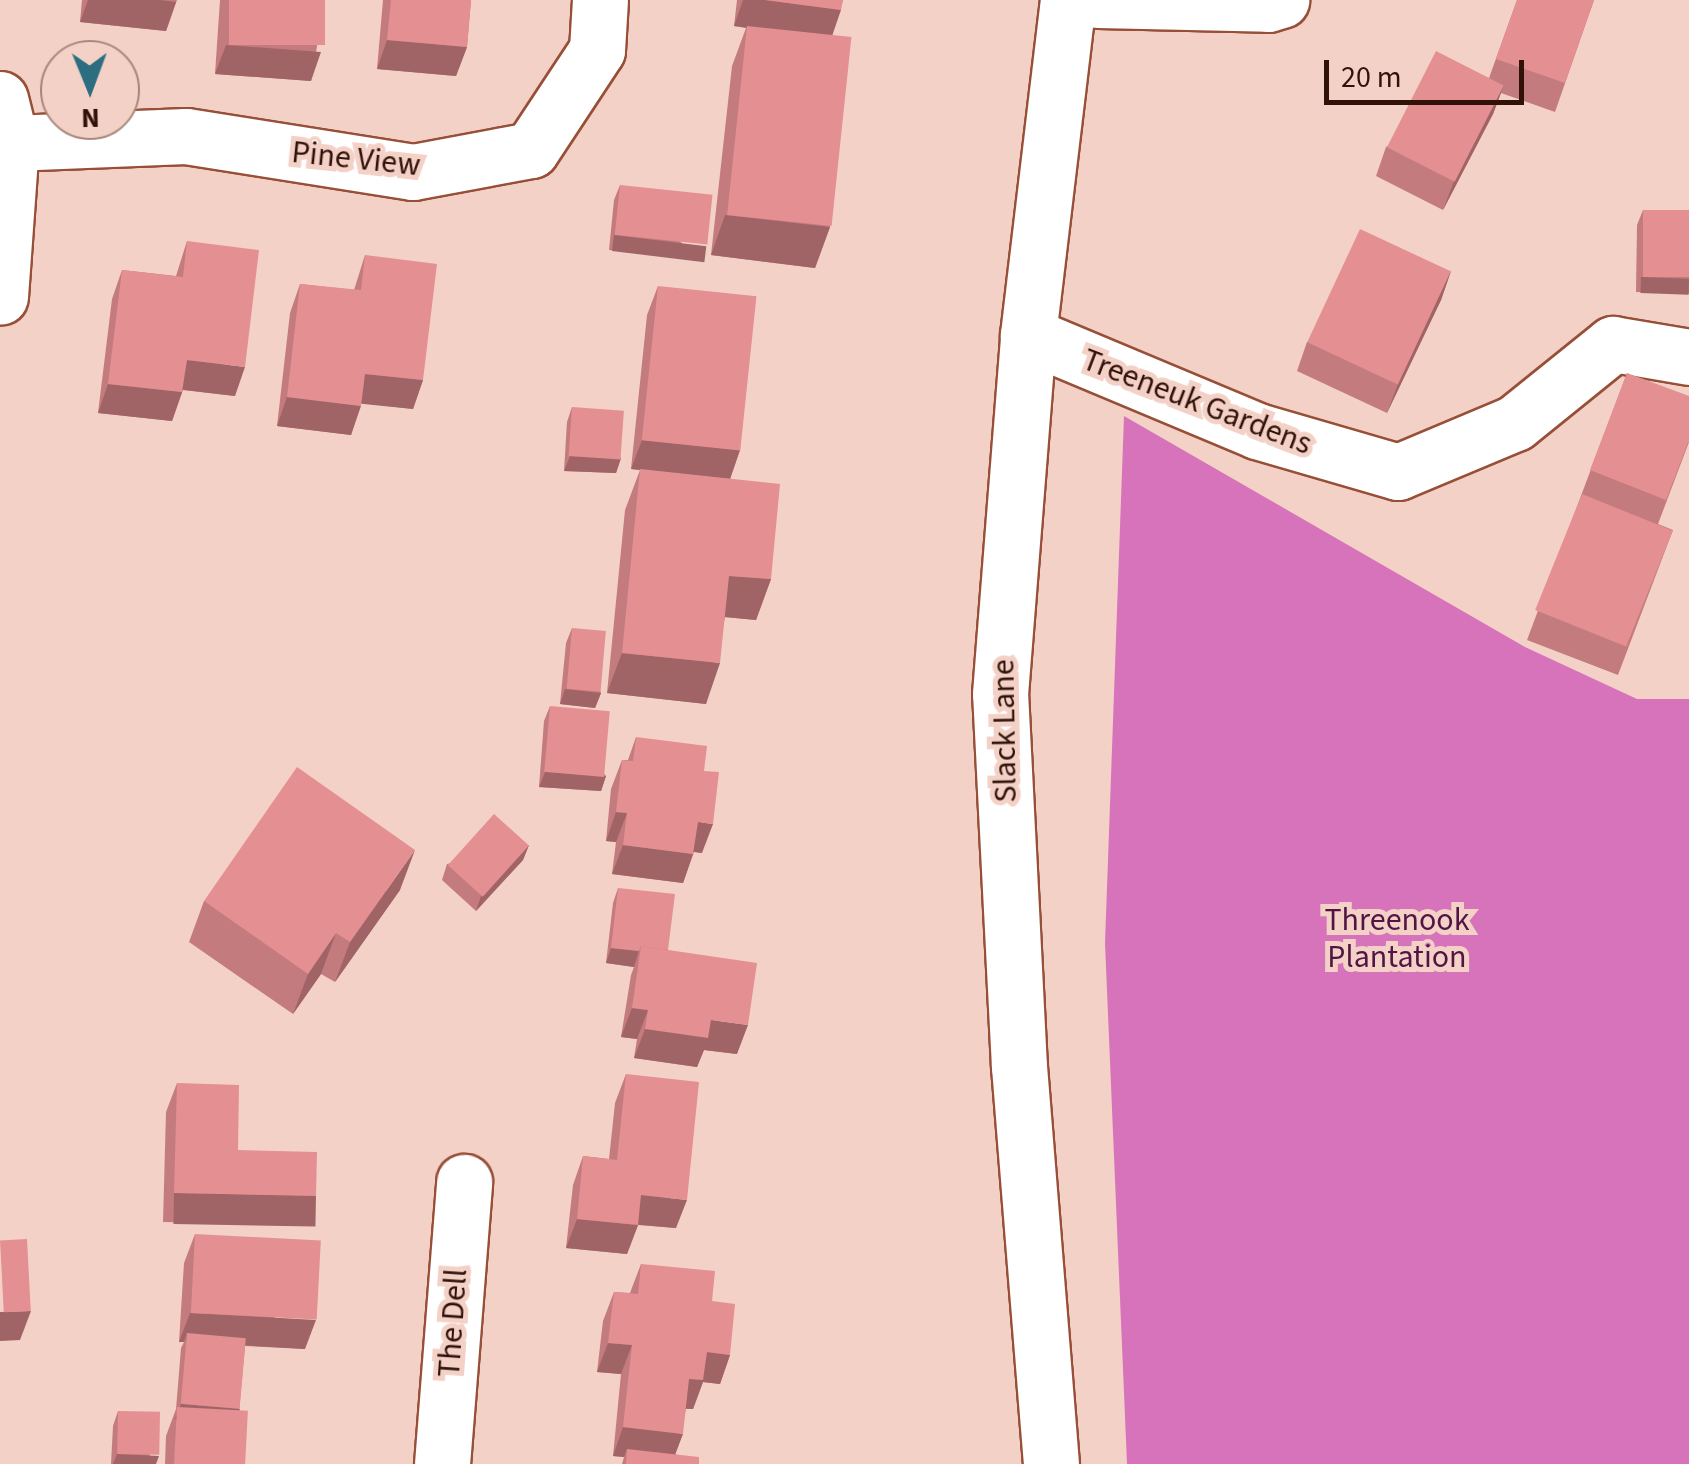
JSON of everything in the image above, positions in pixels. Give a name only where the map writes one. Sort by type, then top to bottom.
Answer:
[{"type":"street","name":"Pine View","points":[[5,121],[186,136],[413,172],[531,150],[597,50],[600,0]]},
{"type":"street","name":"Slack Lane","points":[[1051,1464],[1019,1067],[1000,694],[1028,335],[1068,0]]},
{"type":"street","points":[[1098,0],[1281,0]]},
{"type":"street","points":[[0,297],[5,121]]},
{"type":"street","name":"Treeneuk Gardens","points":[[1028,335],[1257,431],[1398,472],[1515,424],[1613,344],[1689,357]]},
{"type":"street","name":"The Dell","points":[[442,1464],[464,1182]]},
{"type":"green space","name":"Threenook Plantation","points":[[1124,416],[1525,647],[1637,699],[1689,699],[1689,1464],[1127,1464],[1105,943]]},
{"type":"building","points":[[229,0],[325,0],[325,45],[229,45]]},
{"type":"building","points":[[391,0],[471,0],[467,47],[387,40]]},
{"type":"building","points":[[765,0],[843,0],[841,10]]},
{"type":"building","points":[[1517,0],[1594,0],[1565,83],[1496,59]]},
{"type":"building","points":[[747,26],[851,37],[832,226],[727,215]]},
{"type":"building","points":[[1436,51],[1504,86],[1455,182],[1387,147]]},
{"type":"building","points":[[620,185],[712,195],[707,244],[615,235]]},
{"type":"building","points":[[1643,210],[1689,210],[1689,277],[1643,277]]},
{"type":"building","points":[[1360,229],[1451,271],[1398,385],[1307,342]]},
{"type":"building","points":[[187,241],[259,250],[245,367],[187,360],[182,392],[108,384],[122,270],[183,277]]},
{"type":"building","points":[[365,255],[437,264],[423,380],[365,374],[361,406],[287,397],[300,284],[361,290]]},
{"type":"building","points":[[658,286],[756,296],[740,450],[642,440]]},
{"type":"building","points":[[1627,373],[1689,396],[1689,440],[1666,500],[1590,470]]},
{"type":"building","points":[[572,407],[624,411],[620,460],[569,456]]},
{"type":"building","points":[[640,469],[780,484],[771,579],[729,576],[720,663],[622,653]]},
{"type":"building","points":[[1582,494],[1673,531],[1626,647],[1535,610]]},
{"type":"building","points":[[572,628],[606,631],[601,692],[567,689]]},
{"type":"building","points":[[550,706],[610,711],[604,777],[544,772]]},
{"type":"building","points":[[636,737],[707,746],[704,771],[719,772],[713,824],[698,822],[693,854],[623,845],[627,813],[616,812],[622,760],[633,761]]},
{"type":"building","points":[[297,767],[415,850],[350,942],[336,933],[308,974],[204,901]]},
{"type":"building","points":[[494,814],[529,845],[483,897],[448,865]]},
{"type":"building","points":[[618,888],[675,894],[668,950],[641,946],[639,951],[611,948]]},
{"type":"building","points":[[641,946],[757,963],[748,1025],[711,1020],[708,1038],[645,1029],[648,1010],[632,1008]]},
{"type":"building","points":[[626,1074],[699,1082],[687,1200],[641,1195],[638,1225],[577,1219],[583,1156],[617,1160]]},
{"type":"building","points":[[177,1083],[239,1085],[238,1150],[317,1152],[316,1196],[174,1193]]},
{"type":"building","points":[[195,1234],[321,1241],[317,1319],[191,1313]]},
{"type":"building","points":[[27,1239],[31,1311],[4,1312],[0,1240]]},
{"type":"building","points":[[641,1264],[715,1271],[712,1301],[735,1304],[730,1355],[707,1352],[703,1380],[689,1379],[683,1434],[623,1427],[632,1345],[608,1343],[614,1292],[638,1294]]},
{"type":"building","points":[[187,1333],[246,1338],[240,1409],[181,1404]]},
{"type":"building","points":[[177,1407],[248,1411],[245,1464],[174,1464]]},
{"type":"building","points":[[118,1411],[160,1412],[159,1455],[117,1454]]},
{"type":"building","points":[[627,1449],[699,1457],[699,1464],[626,1464]]}]
